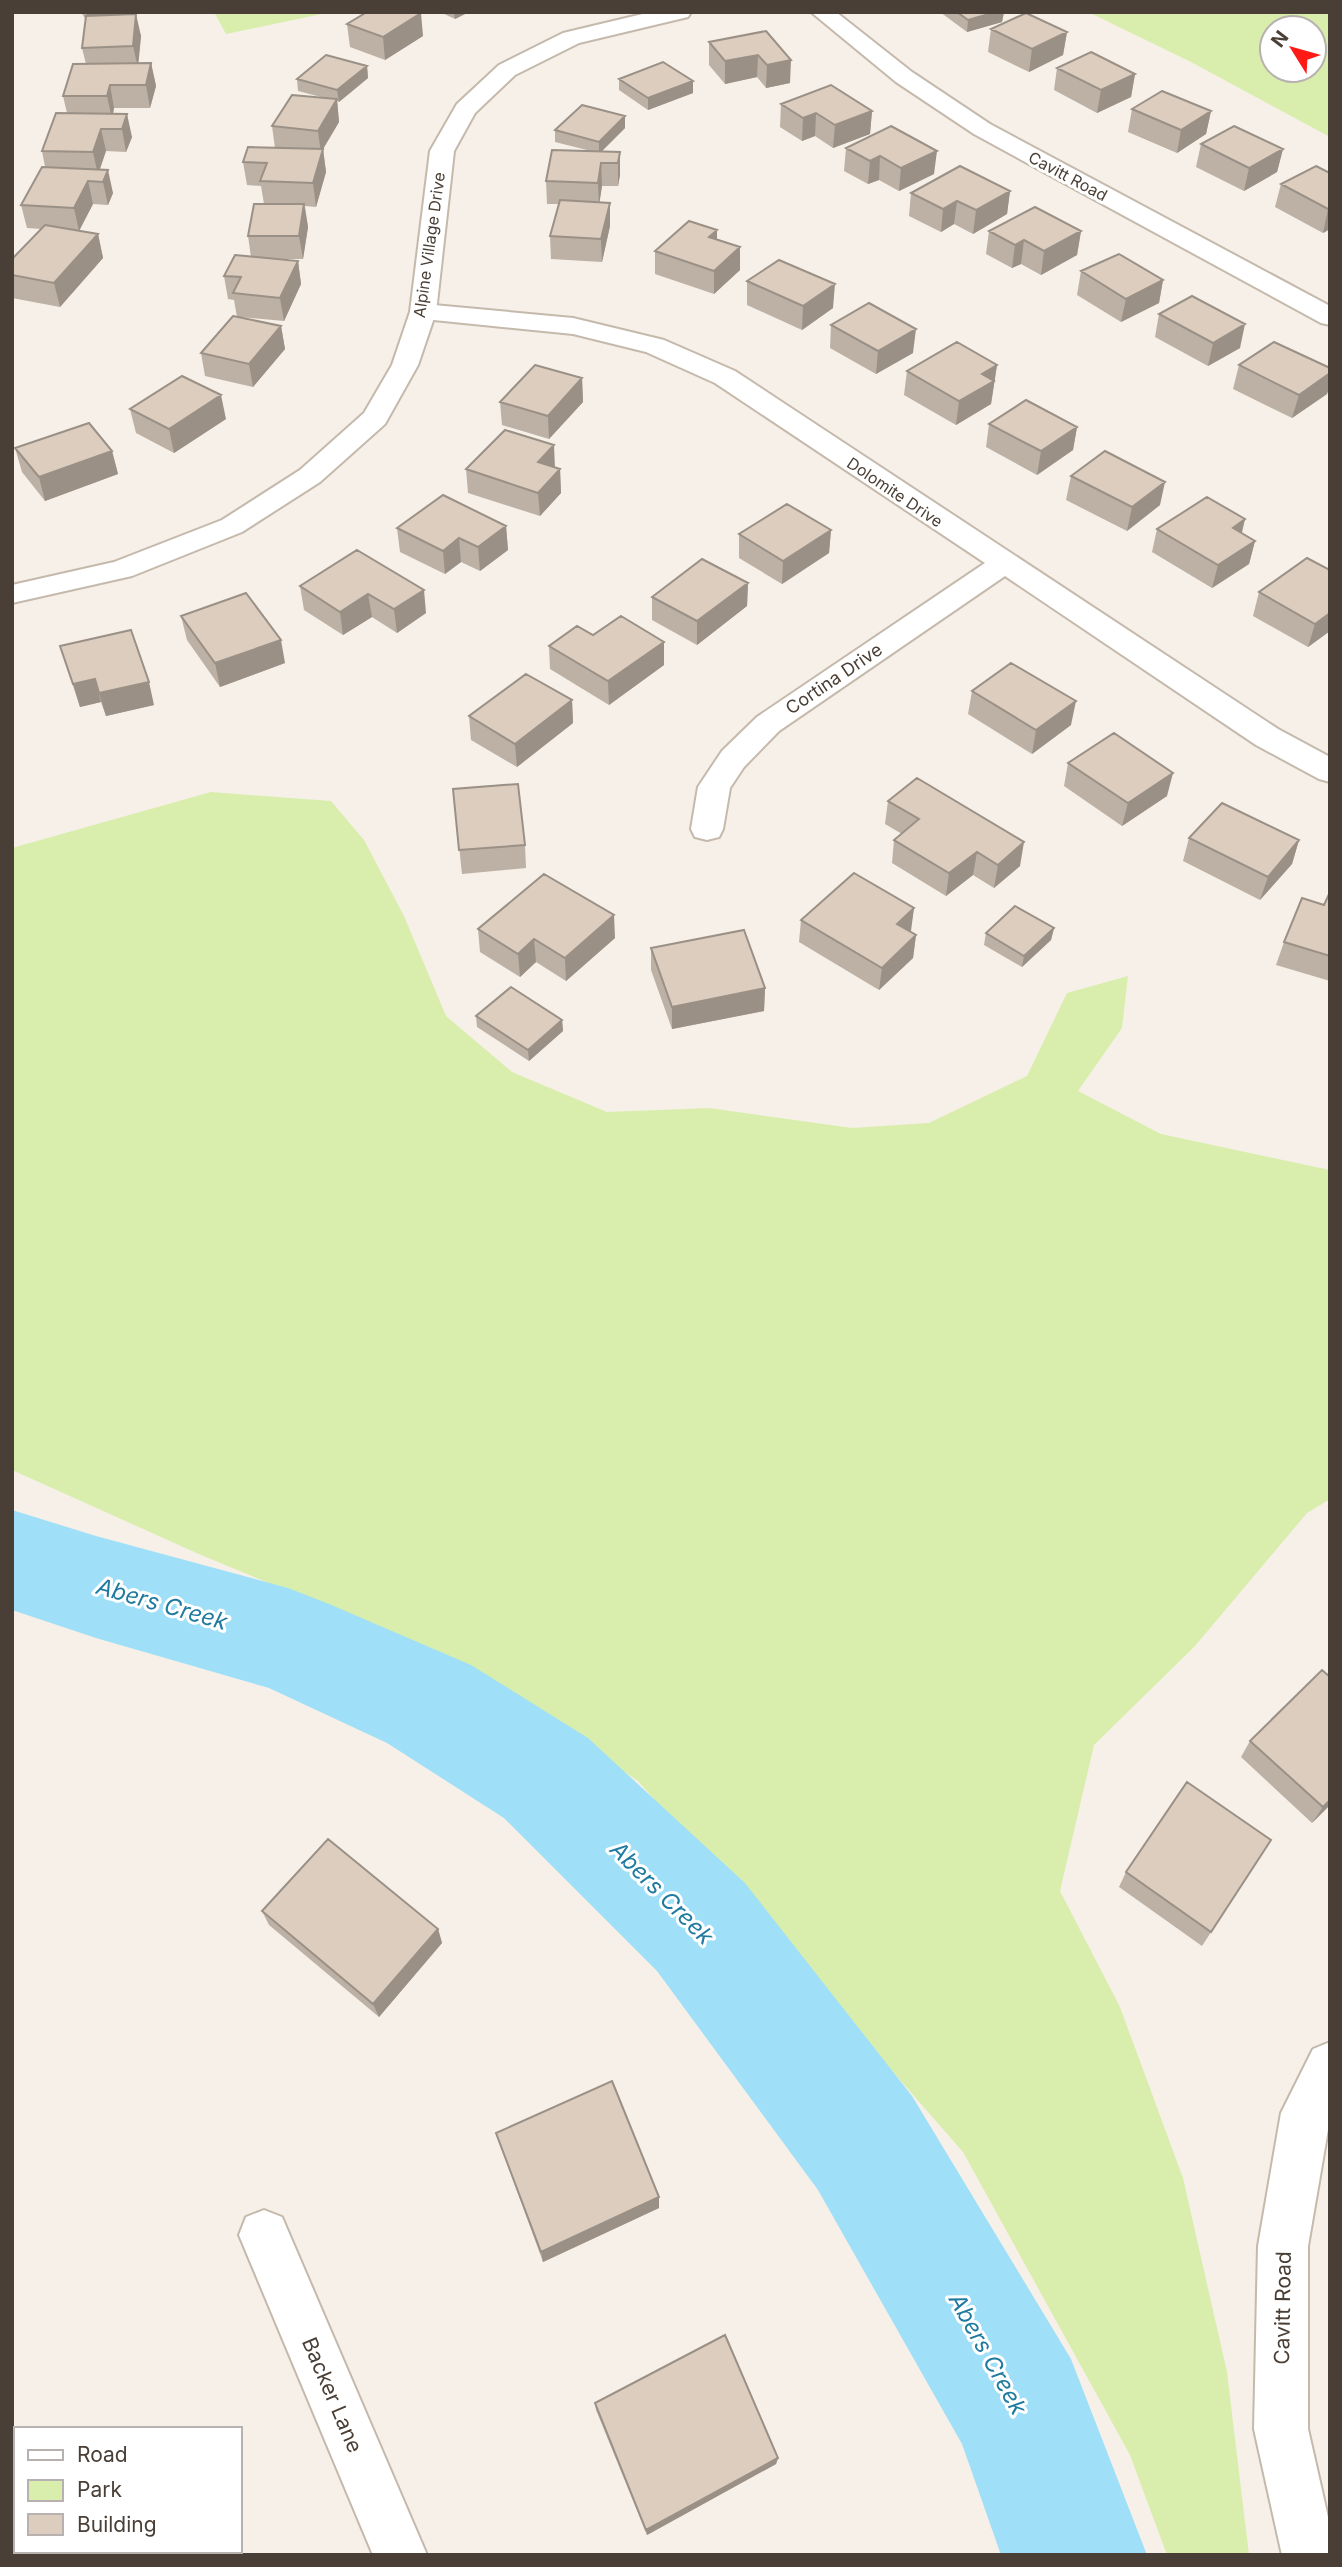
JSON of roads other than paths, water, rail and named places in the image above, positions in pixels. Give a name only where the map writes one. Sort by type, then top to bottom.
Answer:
[{"type":"street","name":"Alpine Village Drive","points":[[12,594],[122,569],[232,526],[310,476],[374,418],[405,365],[423,312],[442,150],[465,108],[507,70],[571,38],[680,12]]},
{"type":"street","name":"Cavitt Road","points":[[822,12],[904,77],[982,129],[1330,317]]},
{"type":"street","name":"Dolomite Drive","points":[[423,312],[572,326],[654,346],[724,377],[1267,737],[1330,771]]},
{"type":"street","name":"Cortina Drive","points":[[707,829],[714,787],[733,759],[768,724],[1003,564]]},
{"type":"street","name":"Cavitt Road","points":[[1309,2555],[1281,2430],[1283,2246],[1306,2113],[1330,2066]]},
{"type":"street","name":"Backer Lane","points":[[264,2235],[400,2555]]},
{"type":"waterway","name":"Abers Creek","points":[[12,1560],[96,1587],[288,1641],[429,1704],[546,1778],[701,1927],[865,2143],[1021,2409],[1074,2555]]}]
